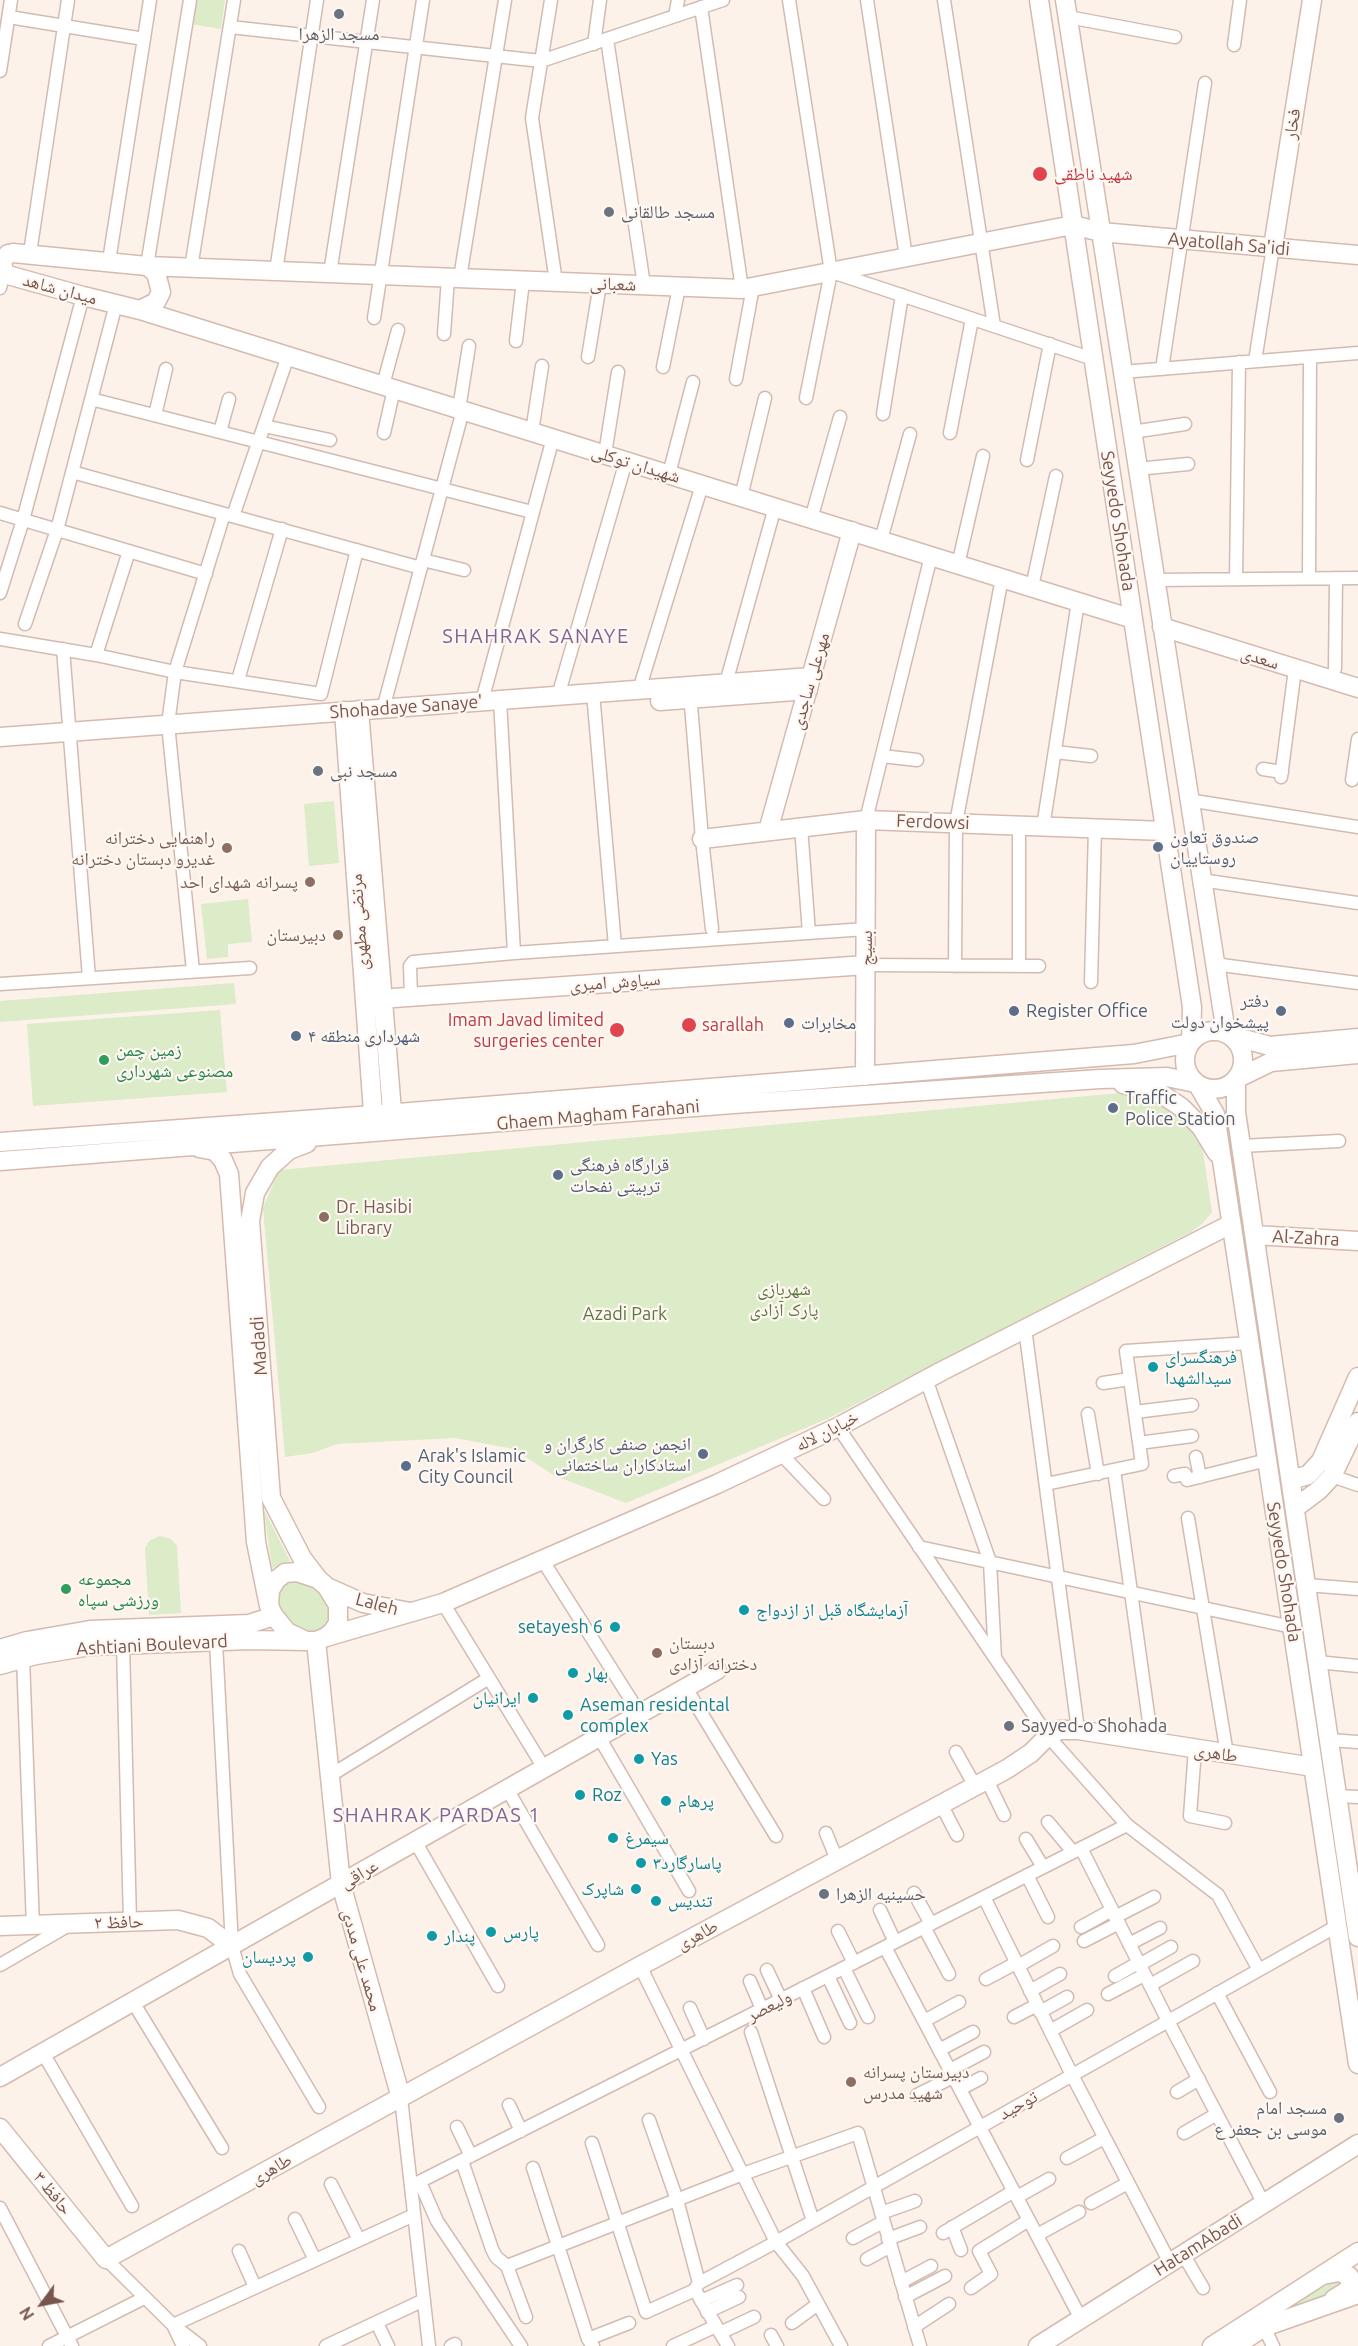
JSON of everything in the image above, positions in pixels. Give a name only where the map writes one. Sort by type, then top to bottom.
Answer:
[{"type":"street","points":[[0,71],[4,19],[11,0]]},
{"type":"street","points":[[30,253],[68,0]]},
{"type":"street","points":[[109,261],[150,0]]},
{"type":"street","points":[[140,310],[156,302],[161,292],[156,273],[147,266],[190,0]]},
{"type":"street","points":[[191,268],[234,0]]},
{"type":"street","points":[[276,271],[317,0]]},
{"type":"street","points":[[330,273],[374,0]]},
{"type":"street","points":[[374,318],[423,0]]},
{"type":"street","points":[[444,334],[505,0]]},
{"type":"street","points":[[551,0],[532,118],[556,282]]},
{"type":"street","points":[[594,44],[600,0]]},
{"type":"street","points":[[675,16],[678,0]]},
{"type":"street","points":[[230,27],[542,61],[723,0]]},
{"type":"street","points":[[789,0],[831,272],[806,398]]},
{"type":"street","points":[[867,0],[906,257]]},
{"type":"street","points":[[944,0],[994,326]]},
{"type":"street","name":"Seyyedo Shohada","points":[[1039,0],[1192,1007],[1191,1043]]},
{"type":"street","points":[[1234,45],[1240,0]]},
{"type":"street","name":"فخار","points":[[1273,248],[1312,0]]},
{"type":"street","points":[[701,7],[748,288],[735,379]]},
{"type":"street","points":[[1066,9],[1175,37]]},
{"type":"street","name":"Seyyedo Shohada","points":[[1066,9],[1219,1002],[1227,1034]]},
{"type":"street","points":[[4,19],[144,39]]},
{"type":"street","points":[[607,39],[644,285]]},
{"type":"street","points":[[1162,369],[1205,83]]},
{"type":"street","name":"شعبانی","points":[[147,266],[748,288],[1073,225]]},
{"type":"street","name":"Ayatollah Sa'idi","points":[[1073,225],[1101,232],[1358,255]]},
{"type":"street","points":[[1256,361],[1273,248]]},
{"type":"street","name":"میدان شاهد","points":[[140,310],[13,276],[1,270],[8,254],[12,253],[147,266]]},
{"type":"street","points":[[831,272],[1050,344],[1122,372],[1310,357],[1357,350]]},
{"type":"street","points":[[516,340],[524,281]]},
{"type":"street","points":[[588,357],[600,284]]},
{"type":"street","points":[[663,367],[679,286]]},
{"type":"street","points":[[883,414],[902,295]]},
{"type":"street","points":[[0,593],[23,520],[83,296]]},
{"type":"street","points":[[25,624],[57,530],[116,304]]},
{"type":"street","name":"شهیدان توکلی","points":[[140,310],[1133,619]]},
{"type":"street","points":[[950,433],[972,319]]},
{"type":"street","points":[[384,433],[388,387],[398,330]]},
{"type":"street","points":[[1027,460],[1050,344]]},
{"type":"street","points":[[383,709],[461,410],[469,346]]},
{"type":"street","points":[[193,971],[169,731],[175,672],[206,574],[258,442],[288,356]]},
{"type":"street","points":[[1309,578],[1310,357]]},
{"type":"street","points":[[1236,579],[1239,362]]},
{"type":"street","points":[[532,432],[542,366]]},
{"type":"street","points":[[155,415],[166,369]]},
{"type":"street","points":[[605,454],[618,372]]},
{"type":"street","points":[[669,474],[693,382]]},
{"type":"street","points":[[741,497],[765,398]]},
{"type":"street","points":[[91,399],[532,512]]},
{"type":"street","points":[[220,432],[229,399]]},
{"type":"street","points":[[811,519],[840,417]]},
{"type":"street","points":[[1132,432],[1185,424]]},
{"type":"street","points":[[264,426],[330,440]]},
{"type":"street","points":[[881,540],[910,434]]},
{"type":"street","points":[[514,953],[494,704],[532,512],[553,438]]},
{"type":"street","points":[[958,565],[983,456]]},
{"type":"street","points":[[558,696],[626,461]]},
{"type":"street","points":[[1137,469],[1188,464]]},
{"type":"street","points":[[72,472],[357,550],[422,564],[464,570]]},
{"type":"street","points":[[1032,587],[1056,476]]},
{"type":"street","points":[[639,690],[702,485]]},
{"type":"street","points":[[726,683],[774,507]]},
{"type":"street","points":[[0,513],[206,574]]},
{"type":"street","points":[[238,680],[282,529]]},
{"type":"street","name":"مهرعلی ساجدی","points":[[768,831],[852,531]]},
{"type":"street","points":[[0,639],[96,655],[175,672],[321,694],[357,550]]},
{"type":"street","points":[[96,655],[129,551]]},
{"type":"street","points":[[866,820],[932,556]]},
{"type":"street","points":[[955,966],[956,823],[1002,578]]},
{"type":"street","points":[[1335,669],[1336,578]]},
{"type":"street","points":[[1155,580],[1358,578]]},
{"type":"street","points":[[1043,827],[1078,602]]},
{"type":"street","name":"سعدی","points":[[1162,627],[1358,688]]},
{"type":"street","points":[[63,650],[72,738],[89,978]]},
{"type":"street","points":[[1263,769],[1282,774],[1295,669]]},
{"type":"street","name":"Shohadaye Sanaye'","points":[[0,749],[72,738],[352,717],[558,696],[594,699],[639,690],[689,692],[726,683],[779,686]]},
{"type":"street","name":"Shohadaye Sanaye'","points":[[169,731],[291,715],[352,717],[383,709],[594,699],[809,683]]},
{"type":"street","points":[[291,715],[295,690]]},
{"type":"street","points":[[689,692],[712,929]]},
{"type":"street","points":[[594,699],[615,946]]},
{"type":"street","name":"مرتضی مطهری","points":[[352,717],[374,999],[393,1122]]},
{"type":"street","name":"Shohadaye Sanaye'","points":[[0,737],[72,738]]},
{"type":"street","points":[[1352,780],[1358,739]]},
{"type":"street","points":[[1055,752],[1091,756]]},
{"type":"street","points":[[882,756],[917,760]]},
{"type":"street","points":[[1188,800],[1358,827]]},
{"type":"street","name":"Ferdowsi","points":[[702,839],[866,820],[1165,831]]},
{"type":"street","name":"بسیج","points":[[865,1076],[866,820]]},
{"type":"street","points":[[1019,826],[1019,966]]},
{"type":"street","points":[[801,827],[809,933]]},
{"type":"street","points":[[1091,982],[1095,829]]},
{"type":"street","points":[[1201,880],[1358,903]]},
{"type":"street","points":[[411,997],[410,966],[412,962],[866,929]]},
{"type":"street","points":[[1214,964],[1358,983]]},
{"type":"street","points":[[866,965],[1039,966]]},
{"type":"street","name":"سیاوش امیری","points":[[374,999],[866,965]]},
{"type":"street","points":[[0,984],[250,968]]},
{"type":"street","name":"مرتضی مطهری","points":[[374,999],[374,1124]]},
{"type":"street","points":[[1192,1007],[1219,1002]]},
{"type":"street","points":[[1358,1038],[1270,1046],[1211,1031],[1204,1033],[1191,1043],[1185,1057],[1185,1064],[1196,1084],[1205,1088],[1222,1089],[1271,1062],[1358,1054]]},
{"type":"street","points":[[1227,1034],[1240,1046],[1243,1054],[1242,1071],[1237,1079]]},
{"type":"street","name":"Ghaem Magham Farahani","points":[[0,1142],[374,1124],[865,1076],[1134,1054],[1191,1043]]},
{"type":"street","name":"Ghaem Magham Farahani","points":[[393,1122],[733,1104],[1100,1079],[1167,1077],[1196,1084]]},
{"type":"street","points":[[1100,1079],[1162,1095],[1181,1107],[1201,1127],[1222,1161]]},
{"type":"street","name":"Seyyedo Shohada","points":[[1237,1079],[1236,1112],[1358,1937]]},
{"type":"street","name":"Seyyedo Shohada","points":[[1196,1084],[1215,1114],[1358,2064]]},
{"type":"street","points":[[1215,1114],[1236,1112]]},
{"type":"street","name":"Ghaem Magham Farahani","points":[[0,1161],[324,1137],[374,1124]]},
{"type":"street","name":"Madadi","points":[[322,1583],[302,1558],[271,1498],[250,1221],[255,1193],[270,1167],[289,1150],[324,1137]]},
{"type":"street","points":[[1241,1146],[1339,1141]]},
{"type":"street","name":"Madadi","points":[[195,1147],[215,1151],[223,1160],[229,1173],[256,1542],[271,1611]]},
{"type":"street","points":[[231,1203],[239,1194],[246,1191],[251,1190],[255,1193]]},
{"type":"street","name":"خیابان لاله","points":[[411,1613],[443,1604],[543,1561],[838,1427],[1024,1328],[1231,1224]]},
{"type":"street","name":"Al-Zahra","points":[[1254,1235],[1358,1240]]},
{"type":"street","points":[[1024,1328],[1078,1730]]},
{"type":"street","points":[[1046,1484],[1142,1464],[1126,1351],[1250,1343]]},
{"type":"street","points":[[1294,1508],[1319,1490],[1332,1476],[1354,1421],[1358,1377]]},
{"type":"street","points":[[926,1379],[990,1562],[995,1660]]},
{"type":"street","points":[[1103,1383],[1130,1379]]},
{"type":"street","points":[[1135,1412],[1192,1405]]},
{"type":"street","points":[[1088,1414],[1098,1473]]},
{"type":"street","points":[[1290,1480],[1308,1475],[1316,1469],[1354,1421]]},
{"type":"street","points":[[838,1427],[1048,1736],[1127,1825],[1218,1895],[1259,1970]]},
{"type":"street","points":[[1139,1443],[1192,1436]]},
{"type":"street","points":[[781,1454],[824,1499]]},
{"type":"street","points":[[1196,1457],[1200,1477]]},
{"type":"street","points":[[1174,1476],[1185,1474],[1187,1480],[1267,1460]]},
{"type":"street","points":[[1114,1470],[1152,1743]]},
{"type":"street","points":[[1332,1476],[1358,1485]]},
{"type":"street","points":[[1188,1518],[1227,1754]]},
{"type":"street","points":[[919,1546],[1292,1627]]},
{"type":"street","points":[[543,1561],[639,1714]]},
{"type":"street","points":[[297,1572],[322,1583],[335,1597],[339,1614],[338,1623],[316,1640],[287,1632],[271,1611],[270,1590],[276,1580],[285,1573],[297,1572]]},
{"type":"street","name":"Laleh","points":[[322,1583],[363,1603],[411,1613]]},
{"type":"street","points":[[1286,1584],[1358,1589]]},
{"type":"street","points":[[443,1604],[544,1768]]},
{"type":"street","name":"Ashtiani Boulevard","points":[[0,1648],[90,1630],[249,1624],[271,1611]]},
{"type":"street","name":"Laleh","points":[[316,1640],[411,1613]]},
{"type":"street","name":"Ashtiani Boulevard","points":[[0,1665],[23,1658],[90,1646],[316,1640]]},
{"type":"street","name":"محمد علی مددی","points":[[316,1640],[341,1884],[401,2098]]},
{"type":"street","points":[[216,1642],[232,1946],[240,1974],[319,2107]]},
{"type":"street","points":[[123,1644],[130,1922]]},
{"type":"street","points":[[23,1658],[33,1926]]},
{"type":"street","points":[[1317,1662],[1358,1666]]},
{"type":"street","name":"عراقی","points":[[0,2077],[717,1670]]},
{"type":"street","points":[[331,1775],[489,1678]]},
{"type":"street","points":[[686,1688],[776,1836]]},
{"type":"street","name":"طاهری","points":[[106,2259],[640,1966],[981,1783],[1020,1761],[1048,1736],[1059,1730],[1078,1730],[1313,1767]]},
{"type":"street","points":[[599,1737],[689,1890]]},
{"type":"street","points":[[1329,1740],[1358,1742]]},
{"type":"street","points":[[1195,1749],[1190,1816],[1225,1823]]},
{"type":"street","points":[[956,1752],[1004,1815]]},
{"type":"street","points":[[507,1789],[598,1945]]},
{"type":"street","points":[[1337,1796],[1358,1797]]},
{"type":"street","points":[[941,1804],[957,1835]]},
{"type":"street","points":[[1048,1822],[1077,1850],[1115,1917],[1264,2204]]},
{"type":"street","name":"ولیعصر","points":[[416,2184],[1127,1825]]},
{"type":"street","points":[[826,1833],[837,1860]]},
{"type":"street","points":[[1026,1839],[1043,1867]]},
{"type":"street","points":[[415,1841],[498,1986]]},
{"type":"street","points":[[1027,1875],[1048,1917]]},
{"type":"street","points":[[915,1893],[949,1974]]},
{"type":"street","points":[[984,1897],[1128,2183],[1176,2259],[1203,2288]]},
{"type":"street","points":[[1084,1941],[1115,1917],[1154,1897]]},
{"type":"street","points":[[880,1910],[890,1945],[924,2021],[1082,2319]]},
{"type":"street","points":[[1081,1927],[1115,1917]]},
{"type":"street","name":"حافظ ۲","points":[[0,1926],[178,1920],[208,1928],[232,1946]]},
{"type":"street","points":[[0,1965],[70,1924]]},
{"type":"street","name":"توحید","points":[[700,2297],[776,2242],[1337,1926]]},
{"type":"street","points":[[1129,1944],[1160,1928]]},
{"type":"street","points":[[838,1931],[868,2017]]},
{"type":"street","points":[[986,1979],[1053,1946]]},
{"type":"street","points":[[1108,1994],[1143,1972],[1171,1947]]},
{"type":"street","points":[[1115,1976],[1193,1961]]},
{"type":"street","points":[[640,1966],[776,2242],[803,2276],[842,2346]]},
{"type":"street","points":[[767,1970],[781,2000]]},
{"type":"street","points":[[1030,1991],[1060,1974]]},
{"type":"street","points":[[828,1976],[850,2023]]},
{"type":"street","points":[[750,1981],[762,2009]]},
{"type":"street","points":[[804,1988],[824,2037]]},
{"type":"street","points":[[1217,1994],[1270,2091]]},
{"type":"street","points":[[1014,2018],[1067,1996]]},
{"type":"street","points":[[133,2002],[222,2148]]},
{"type":"street","points":[[924,2021],[958,2002]]},
{"type":"street","points":[[690,2008],[704,2038]]},
{"type":"street","points":[[1050,2031],[1087,2010]]},
{"type":"street","points":[[751,2032],[813,2221]]},
{"type":"street","points":[[939,2050],[973,2032]]},
{"type":"street","points":[[917,2096],[984,2052]]},
{"type":"street","points":[[43,2053],[132,2206]]},
{"type":"street","points":[[960,2089],[981,2078]]},
{"type":"street","points":[[1177,2092],[1198,2079]]},
{"type":"street","points":[[401,2098],[416,2184],[414,2215],[429,2346]]},
{"type":"street","points":[[509,2105],[521,2131]]},
{"type":"street","points":[[1184,2133],[1217,2114]]},
{"type":"street","points":[[649,2120],[677,2200],[700,2297],[728,2346]]},
{"type":"street","points":[[458,2127],[492,2249],[496,2257],[507,2266],[526,2317]]},
{"type":"street","name":"حافظ ۳","points":[[0,2128],[106,2259]]},
{"type":"street","points":[[507,2266],[743,2174],[858,2133],[920,2346]]},
{"type":"street","points":[[1066,2158],[1104,2138]]},
{"type":"street","points":[[592,2143],[646,2312],[700,2297],[738,2291]]},
{"type":"street","name":"HatamAbadi","points":[[1038,2346],[1358,2144]]},
{"type":"street","points":[[532,2168],[590,2343],[629,2323]]},
{"type":"street","points":[[961,2250],[948,2230],[1015,2194],[1049,2179]]},
{"type":"street","points":[[1091,2203],[1128,2183]]},
{"type":"street","points":[[331,2184],[359,2240]]},
{"type":"street","points":[[416,2184],[437,2221],[521,2346]]},
{"type":"street","points":[[854,2238],[882,2218],[915,2201]]},
{"type":"street","points":[[0,2208],[70,2341]]},
{"type":"street","points":[[1037,2235],[1079,2212]]},
{"type":"street","points":[[173,2325],[414,2215]]},
{"type":"street","points":[[295,2220],[315,2260]]},
{"type":"street","points":[[971,2288],[991,2274],[979,2251],[1029,2220]]},
{"type":"street","points":[[867,2259],[889,2243],[920,2227]]},
{"type":"street","points":[[239,2251],[255,2287]]},
{"type":"street","points":[[1212,2346],[1358,2252]]},
{"type":"street","points":[[106,2259],[173,2325],[200,2346]]},
{"type":"street","points":[[901,2282],[931,2266]]},
{"type":"street","points":[[1319,2307],[1347,2291],[1352,2282],[1349,2276],[1339,2272],[1322,2275]]},
{"type":"street","points":[[905,2297],[945,2276]]},
{"type":"street","points":[[1235,2346],[1264,2327],[1358,2294]]},
{"type":"street","points":[[49,2346],[70,2341],[144,2298]]},
{"type":"street","points":[[326,2346],[424,2301]]},
{"type":"street","points":[[792,2322],[818,2304]]},
{"type":"street","points":[[914,2327],[949,2304]]},
{"type":"street","points":[[673,2346],[754,2317]]},
{"type":"street","points":[[377,2323],[388,2346]]},
{"type":"street","points":[[173,2325],[183,2346]]},
{"type":"street","points":[[1264,2327],[1273,2346]]},
{"type":"green space","points":[[194,0],[225,0],[221,29],[191,24]]},
{"type":"green space","points":[[334,801],[339,863],[309,866],[304,804]]},
{"type":"green space","points":[[248,899],[252,942],[228,944],[228,957],[207,959],[201,904]]},
{"type":"green space","points":[[234,983],[236,1004],[0,1022],[0,1001]]},
{"type":"green space","name":"زمین چمن مصنوعی شهرداری","points":[[220,1010],[227,1092],[33,1106],[27,1024]]},
{"type":"green space","name":"Azadi Park","points":[[1120,1093],[1155,1099],[1183,1116],[1202,1145],[1212,1212],[1203,1223],[1191,1232],[829,1418],[626,1503],[553,1475],[514,1449],[455,1438],[338,1444],[312,1453],[285,1457],[263,1208],[279,1170]]},
{"type":"green space","points":[[264,1510],[290,1561],[272,1568]]},
{"type":"green space","points":[[160,1536],[171,1539],[177,1546],[181,1613],[149,1615],[145,1548],[150,1540]]},
{"type":"green space","points":[[299,1580],[317,1589],[329,1604],[330,1621],[319,1631],[303,1631],[288,1620],[281,1607],[278,1597],[280,1589],[285,1583]]},
{"type":"green space","points":[[1336,2279],[1346,2280],[1340,2291],[1280,2312]]},
{"type":"place","name":"مسجد الزهرا","points":[[339,14]]},
{"type":"place","name":"شهید ناطقی","points":[[1040,174]]},
{"type":"place","name":"مسجد طالقانی","points":[[609,212]]},
{"type":"place","name":"مسجد نبی","points":[[318,771]]},
{"type":"place","name":"صندوق تعاون روستاییان","points":[[1158,847]]},
{"type":"place","name":"راهنمایی دخترانه غدیرو دبستان دخترانه","points":[[227,848]]},
{"type":"place","name":"پسرانه شهدای احد","points":[[310,882]]},
{"type":"place","name":"دبیرستان","points":[[338,935]]},
{"type":"place","name":"Register Office","points":[[1014,1011]]},
{"type":"place","name":"دفتر پیشخوان دولت","points":[[1281,1011]]},
{"type":"place","name":"مخابرات","points":[[789,1023]]},
{"type":"place","name":"sarallah","points":[[689,1025]]},
{"type":"place","name":"Imam Javad limited surgeries center","points":[[617,1030]]},
{"type":"place","name":"شهرداری منطقه ۴","points":[[296,1036]]},
{"type":"place","name":"زمین چمن مصنوعی شهرداری","points":[[104,1060]]},
{"type":"place","name":"Traffic Police Station","points":[[1113,1108]]},
{"type":"place","name":"قرارگاه فرهنگی تربیتی نفحات","points":[[558,1175]]},
{"type":"place","name":"Dr. Hasibi Library","points":[[324,1217]]},
{"type":"place","name":"فرهنگسرای سیدالشهدا","points":[[1153,1367]]},
{"type":"place","name":"انجمن صنفی کارگران و استادکاران ساختمانی","points":[[703,1454]]},
{"type":"place","name":"Arak's Islamic City Council","points":[[406,1466]]},
{"type":"place","name":"مجموعه ورزشی سپاه","points":[[66,1589]]},
{"type":"place","name":"آزمایشگاه قبل از ازدواج","points":[[744,1610]]},
{"type":"place","name":"setayesh 6","points":[[615,1627]]},
{"type":"place","name":"دبستان دخترانه آزادی","points":[[657,1653]]},
{"type":"place","name":"بهار","points":[[573,1673]]},
{"type":"place","name":"ایرانیان","points":[[533,1698]]},
{"type":"place","name":"Aseman residental complex","points":[[568,1715]]},
{"type":"place","name":"Sayyed-o Shohada","points":[[1009,1726]]},
{"type":"place","name":"Yas","points":[[639,1759]]},
{"type":"place","name":"Roz","points":[[580,1795]]},
{"type":"place","name":"پرهام","points":[[666,1801]]},
{"type":"place","name":"سیمرغ","points":[[613,1838]]},
{"type":"place","name":"پاسارگارد۳","points":[[641,1863]]},
{"type":"place","name":"شاپرک","points":[[636,1889]]},
{"type":"place","name":"حسینیه الزهرا","points":[[824,1894]]},
{"type":"place","name":"تندیس","points":[[656,1901]]},
{"type":"place","name":"پارس","points":[[491,1932]]},
{"type":"place","name":"پندار","points":[[432,1936]]},
{"type":"place","name":"پردیسان","points":[[308,1957]]},
{"type":"place","name":"دبیرستان پسرانه شهید مدرس","points":[[851,2082]]},
{"type":"place","name":"مسجد امام موسی بن جعفر ع","points":[[1339,2118]]},
{"type":"district","name":"SHAHRAK SANAYE","points":[[536,636]]},
{"type":"district","name":"SHAHRAK PARDAS 1","points":[[437,1815]]},
{"type":"park label","name":"شهربازی پارک آزادی","points":[[784,1299]]}]
